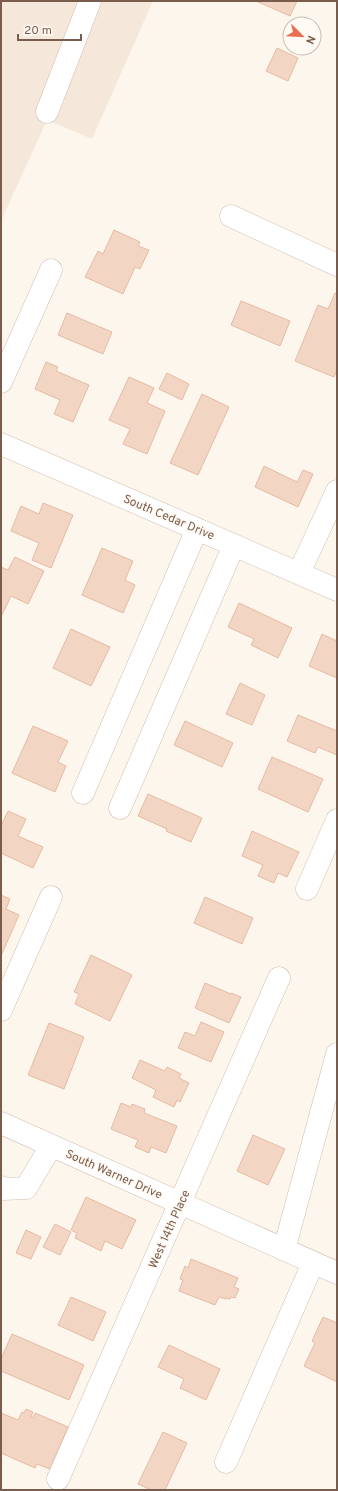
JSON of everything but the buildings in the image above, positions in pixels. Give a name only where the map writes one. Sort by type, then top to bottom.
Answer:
[{"type":"street","points":[[47,112],[90,1]]},
{"type":"street","points":[[231,216],[337,265]]},
{"type":"street","points":[[1,382],[51,270]]},
{"type":"street","name":"South Cedar Drive","points":[[1,444],[337,590]]},
{"type":"street","points":[[299,573],[337,491]]},
{"type":"street","points":[[83,793],[197,529]]},
{"type":"street","points":[[120,808],[234,545]]},
{"type":"street","points":[[307,889],[337,820]]},
{"type":"street","points":[[1,1010],[51,897]]},
{"type":"street","name":"West 14th Place","points":[[58,1478],[280,978]]},
{"type":"street","points":[[284,1250],[337,1054]]},
{"type":"street","name":"South Warner Drive","points":[[1,1123],[337,1273]]},
{"type":"street","points":[[1,1187],[3,1189],[26,1188],[50,1146]]},
{"type":"street","points":[[226,1462],[313,1263]]},
{"type":"shaded area","points":[[1,1],[153,1],[92,139],[47,120],[1,221]]}]
